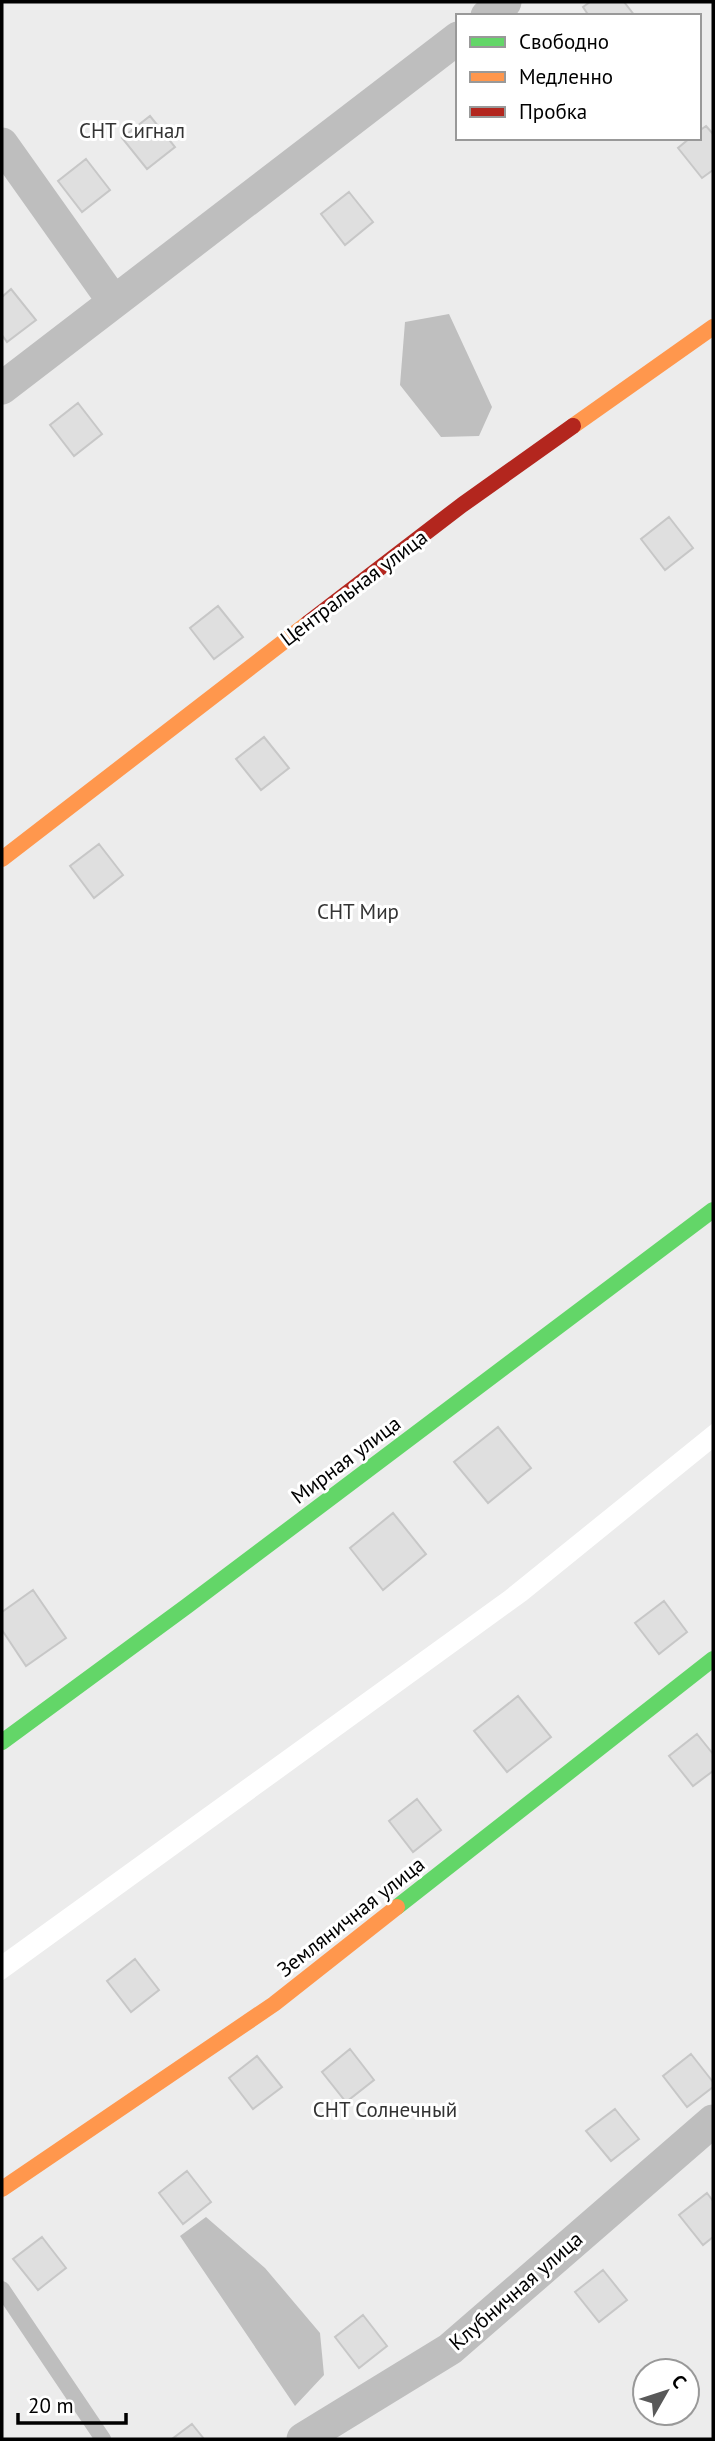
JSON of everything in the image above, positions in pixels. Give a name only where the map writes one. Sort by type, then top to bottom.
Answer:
[{"type":"street","points":[[490,14],[505,2]]},
{"type":"street","points":[[2,388],[456,40]]},
{"type":"street","points":[[2,144],[114,302]]},
{"type":"street","name":"Центральная улица","points":[[2,859],[462,505],[713,327]]},
{"type":"street","name":"Мирная улица","points":[[2,1742],[713,1210]]},
{"type":"street","name":"Земляничная улица","points":[[2,2189],[274,2004],[713,1659]]},
{"type":"street","name":"Клубничная улица","points":[[303,2439],[450,2349],[713,2121]]},
{"type":"lane","points":[[2,2289],[103,2439]]},
{"type":"green space","name":"СНТ Сигнал","points":[[2,2],[514,2],[499,14],[456,14],[456,47],[2,393]]},
{"type":"green space","name":"СНТ Мир","points":[[522,2],[713,2],[713,1423],[505,1591],[2,1954],[2,401],[456,53],[456,140],[701,140],[701,14],[507,14]]},
{"type":"green space","name":"СНТ Солнечный","points":[[713,1449],[713,2439],[2,2439],[2,1981],[527,1600]]},
{"type":"shaded area","points":[[449,314],[492,407],[479,436],[441,437],[400,385],[405,322]]},
{"type":"shaded area","points":[[206,2217],[265,2268],[320,2333],[324,2375],[295,2406],[180,2236]]},
{"type":"building","points":[[590,2],[624,2],[633,14],[588,14],[583,7]]},
{"type":"building","points":[[150,116],[175,147],[147,169],[122,138]]},
{"type":"building","points":[[706,126],[713,134],[713,170],[702,178],[678,148],[688,140],[701,140],[701,130]]},
{"type":"building","points":[[86,159],[110,190],[82,212],[58,181]]},
{"type":"building","points":[[349,192],[373,222],[345,245],[321,214]]},
{"type":"building","points":[[11,289],[36,320],[7,342],[2,335],[2,297]]},
{"type":"building","points":[[78,403],[102,434],[74,456],[50,425]]},
{"type":"building","points":[[669,517],[693,548],[665,570],[641,539]]},
{"type":"building","points":[[218,606],[243,637],[214,659],[190,628]]},
{"type":"building","points":[[264,737],[289,768],[261,790],[236,759]]},
{"type":"building","points":[[99,844],[123,875],[94,898],[70,866]]},
{"type":"building","points":[[498,1427],[531,1468],[488,1503],[454,1462]]},
{"type":"building","points":[[393,1513],[426,1554],[383,1590],[350,1548]]},
{"type":"building","points":[[33,1590],[66,1638],[26,1666],[2,1630],[2,1612]]},
{"type":"building","points":[[664,1601],[687,1632],[659,1654],[635,1623]]},
{"type":"building","points":[[518,1696],[551,1737],[507,1772],[474,1731]]},
{"type":"building","points":[[697,1734],[713,1754],[713,1771],[693,1786],[669,1756]]},
{"type":"building","points":[[417,1799],[441,1830],[413,1852],[389,1821]]},
{"type":"building","points":[[135,1959],[159,1990],[131,2012],[107,1981]]},
{"type":"building","points":[[350,2049],[374,2080],[346,2102],[322,2072]]},
{"type":"building","points":[[691,2054],[713,2082],[713,2087],[687,2107],[663,2076]]},
{"type":"building","points":[[257,2056],[282,2087],[253,2109],[229,2078]]},
{"type":"building","points":[[615,2109],[639,2139],[611,2161],[586,2131]]},
{"type":"building","points":[[187,2171],[211,2202],[183,2224],[159,2193]]},
{"type":"building","points":[[707,2193],[713,2201],[713,2237],[703,2245],[679,2215]]},
{"type":"building","points":[[42,2237],[66,2268],[38,2290],[13,2259]]},
{"type":"building","points":[[603,2270],[627,2300],[599,2322],[575,2292]]},
{"type":"building","points":[[363,2315],[387,2346],[359,2368],[335,2337]]},
{"type":"building","points":[[192,2424],[204,2439],[172,2439]]},
{"type":"traffic: fast","points":[[2,1742],[713,1210]]},
{"type":"traffic: fast","points":[[397,1907],[713,1659]]},
{"type":"traffic: slow","points":[[573,426],[713,327]]},
{"type":"traffic: slow","points":[[2,859],[308,623]]},
{"type":"traffic: slow","points":[[2,2189],[274,2004],[397,1907]]},
{"type":"traffic: jam","points":[[308,623],[462,505],[573,426]]}]
